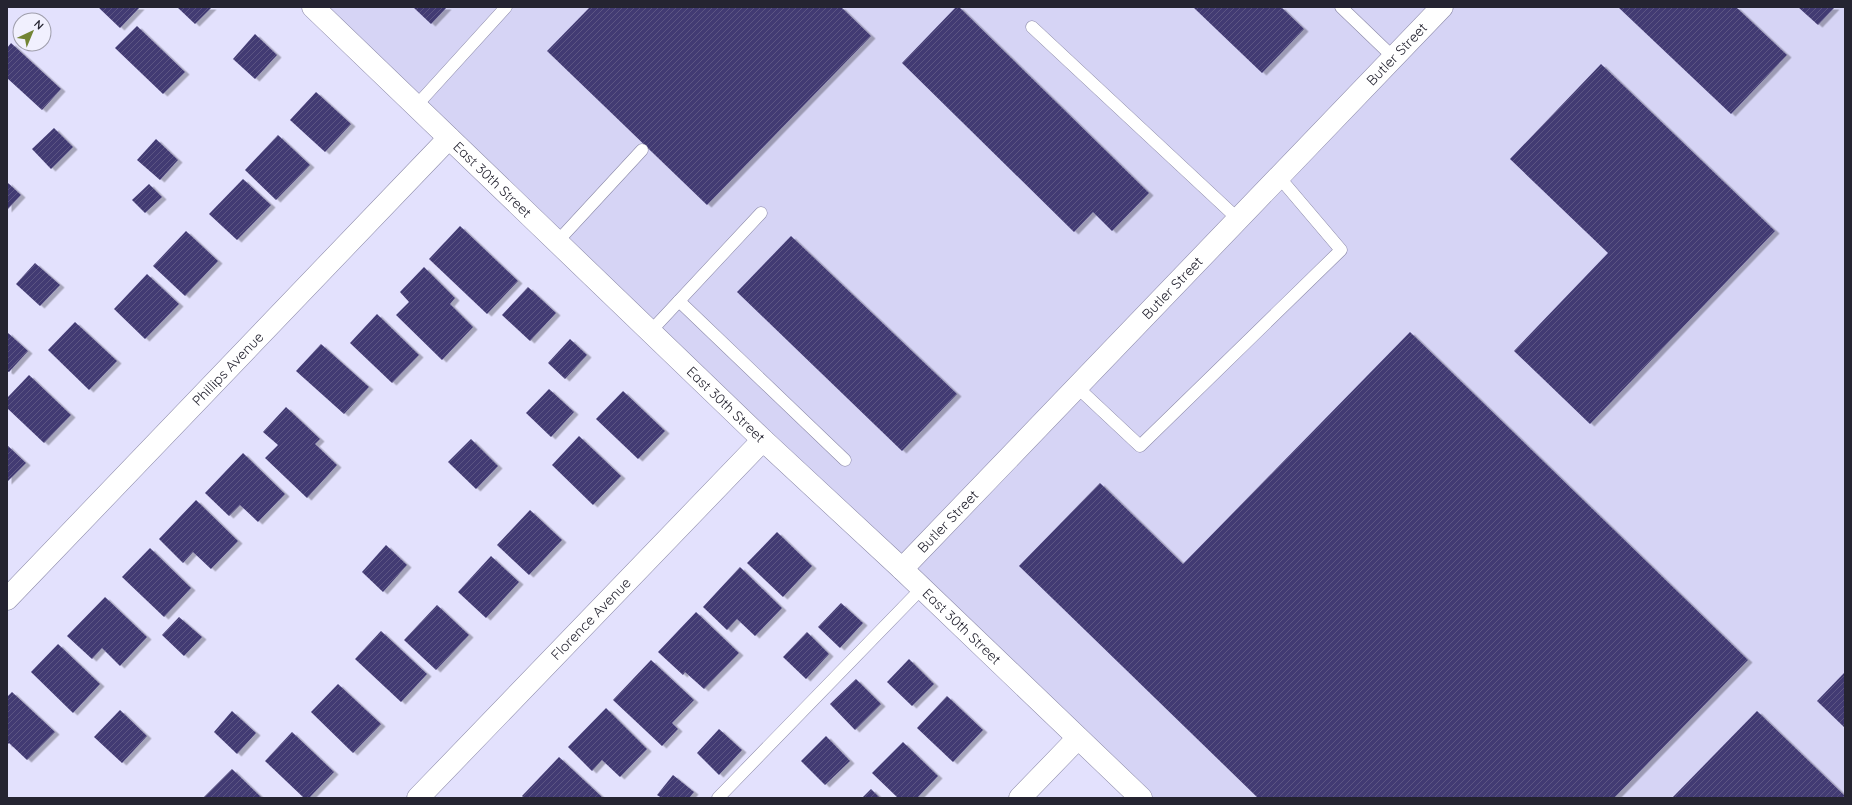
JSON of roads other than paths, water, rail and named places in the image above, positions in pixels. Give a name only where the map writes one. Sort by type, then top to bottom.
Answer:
[{"type":"street","name":"East 30th Street","points":[[313,7],[763,440],[902,569],[1141,798]]},
{"type":"street","name":"Butler Street","points":[[902,569],[1442,7]]},
{"type":"street","name":"Phillips Avenue","points":[[7,599],[449,138]]},
{"type":"street","name":"Florence Avenue","points":[[418,798],[763,440]]},
{"type":"street","points":[[1020,798],[1078,738]]},
{"type":"lane","points":[[416,106],[506,7]]},
{"type":"lane","points":[[1341,7],[1393,57]]},
{"type":"lane","points":[[1032,27],[1238,219]]},
{"type":"lane","points":[[557,242],[642,150]]},
{"type":"lane","points":[[1077,387],[1140,446],[1341,250],[1278,177]]},
{"type":"lane","points":[[650,332],[761,213]]},
{"type":"lane","points":[[679,301],[845,460]]},
{"type":"lane","points":[[718,798],[922,588]]}]
